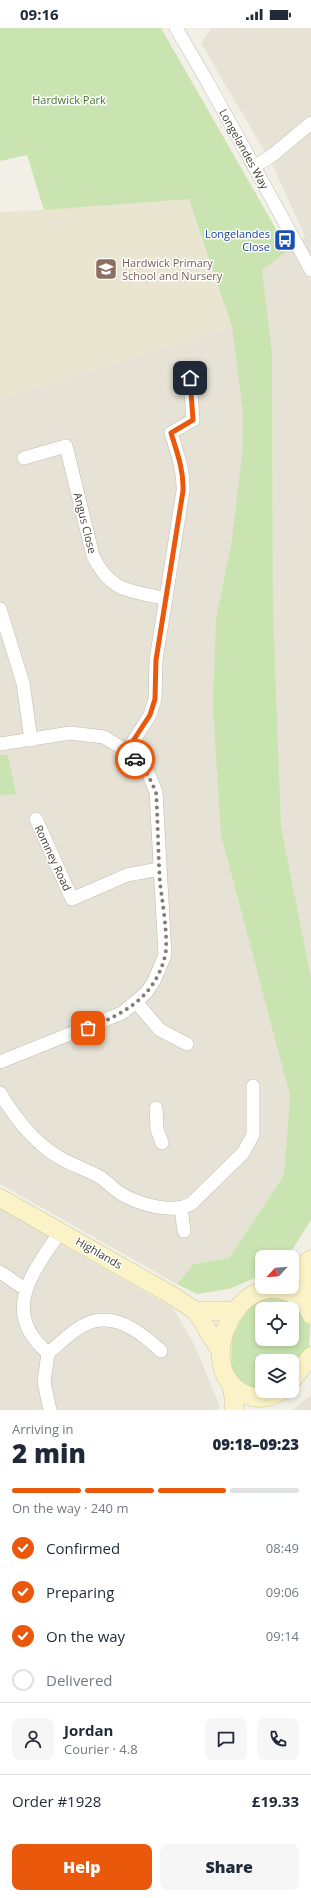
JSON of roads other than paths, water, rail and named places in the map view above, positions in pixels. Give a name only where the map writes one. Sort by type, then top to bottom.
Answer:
[{"type":"main road","name":"Highlands","points":[[0,1198],[173,1296],[196,1311],[221,1352]]},
{"type":"main road","points":[[299,1270],[311,1259]]},
{"type":"main road","points":[[310,1311],[308,1286],[311,1269]]},
{"type":"main road","points":[[255,1398],[245,1395],[231,1385],[226,1379],[221,1352],[226,1329],[234,1311],[242,1302],[259,1294]]},
{"type":"main road","points":[[294,1294],[310,1311]]},
{"type":"main road","points":[[196,1311],[234,1311]]},
{"type":"main road","points":[[299,1371],[311,1356]]},
{"type":"main road","points":[[231,1385],[234,1410]]},
{"type":"main road","points":[[251,1410],[269,1398]]},
{"type":"street","name":"Longelandes Way","points":[[176,28],[207,81],[311,270]]},
{"type":"street","points":[[254,167],[274,154],[311,123]]},
{"type":"street","points":[[127,750],[150,715],[155,699],[156,660],[183,482],[180,461],[171,433],[193,420],[190,378]]},
{"type":"street","name":"Angus Close","points":[[24,458],[66,446],[94,556],[100,570],[120,588],[166,599]]},
{"type":"street","points":[[0,609],[24,683],[31,740]]},
{"type":"street","points":[[0,744],[70,733],[104,737],[127,750],[148,775],[156,792],[159,869],[165,955],[154,981],[146,993],[122,1013],[111,1019],[0,1062]]},
{"type":"street","name":"Romney Road","points":[[36,819],[72,900],[127,875],[159,869]]},
{"type":"street","points":[[136,1002],[160,1030],[187,1044]]},
{"type":"street","points":[[0,1093],[10,1110],[37,1140],[57,1157],[100,1177],[120,1193],[141,1203],[157,1207],[181,1208],[192,1203],[243,1153],[253,1134],[253,1086]]},
{"type":"street","points":[[156,1108],[157,1129],[162,1143]]},
{"type":"street","points":[[181,1208],[184,1231]]},
{"type":"street","points":[[48,1353],[37,1346],[26,1332],[20,1318],[18,1303],[22,1287],[60,1232]]},
{"type":"street","points":[[0,1272],[22,1287]]},
{"type":"street","points":[[50,1410],[44,1382],[48,1353],[82,1326],[93,1321],[119,1321],[145,1336],[161,1351]]},
{"type":"place","name":"Longelandes Close","points":[[285,240]]},
{"type":"place","name":"Hardwick Primary School and Nursery","points":[[106,269]]},
{"type":"park label","name":"Hardwick Park","points":[[69,100]]}]
